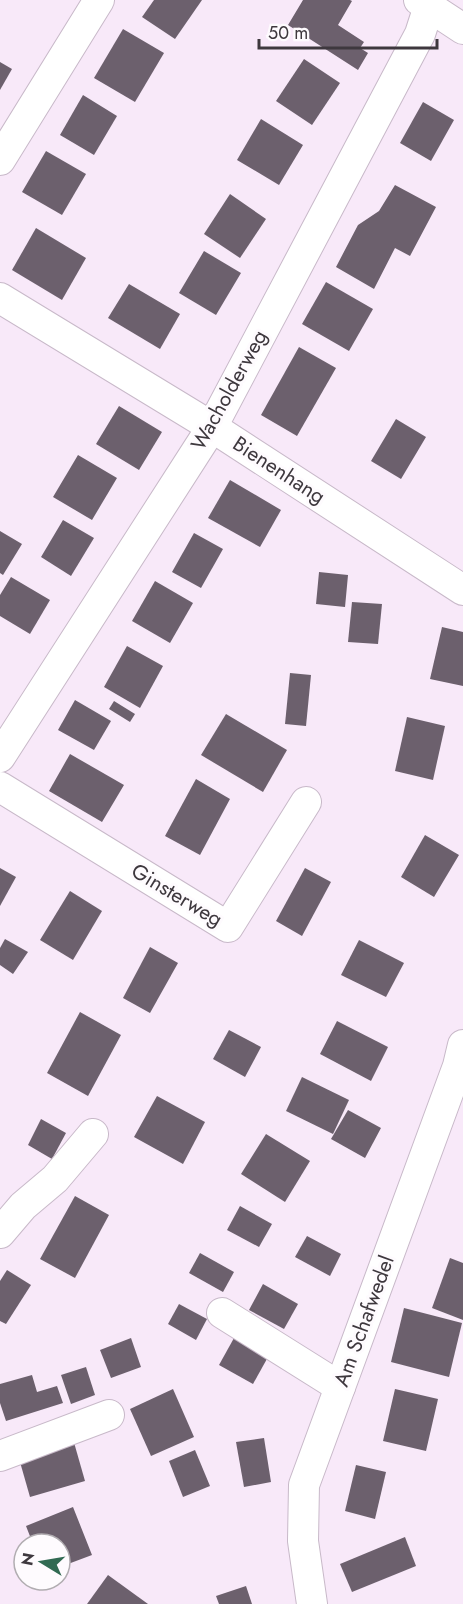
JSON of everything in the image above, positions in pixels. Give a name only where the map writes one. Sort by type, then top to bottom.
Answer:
[{"type":"street","points":[[0,160],[99,0]]},
{"type":"street","points":[[424,3],[463,29]]},
{"type":"street","name":"Wacholderweg","points":[[0,757],[212,427],[420,34],[424,3]]},
{"type":"street","name":"Bienenhang","points":[[0,298],[212,427],[463,590]]},
{"type":"street","name":"Ginsterweg","points":[[0,787],[228,927],[306,802]]},
{"type":"street","name":"Am Schafwedel","points":[[312,1604],[303,1541],[304,1485],[458,1066],[463,1045]]},
{"type":"street","points":[[0,1233],[23,1206],[55,1179],[93,1134]]},
{"type":"street","points":[[222,1313],[340,1387]]},
{"type":"street","points":[[0,1456],[110,1415]]},
{"type":"building","points":[[154,0],[202,0],[175,39],[142,17]]},
{"type":"building","points":[[303,0],[352,1],[338,25],[364,42],[360,48],[368,53],[358,70],[288,25]]},
{"type":"building","points":[[123,29],[164,53],[135,102],[94,78]]},
{"type":"building","points":[[304,59],[340,83],[312,125],[276,101]]},
{"type":"building","points":[[0,62],[12,69],[0,90]]},
{"type":"building","points":[[83,95],[117,116],[94,155],[60,135]]},
{"type":"building","points":[[423,102],[454,120],[431,161],[400,143]]},
{"type":"building","points":[[261,119],[303,145],[279,185],[237,160]]},
{"type":"building","points":[[46,151],[86,174],[62,215],[22,192]]},
{"type":"building","points":[[395,185],[436,207],[410,256],[395,248],[374,289],[336,267],[358,225],[379,211]]},
{"type":"building","points":[[230,194],[266,219],[240,258],[204,234]]},
{"type":"building","points":[[36,228],[86,258],[62,300],[12,270]]},
{"type":"building","points":[[204,251],[241,273],[216,315],[179,293]]},
{"type":"building","points":[[326,282],[373,309],[349,351],[302,324]]},
{"type":"building","points":[[129,284],[180,314],[160,349],[108,318]]},
{"type":"building","points":[[299,347],[336,368],[297,436],[261,415]]},
{"type":"building","points":[[119,406],[162,432],[139,470],[96,444]]},
{"type":"building","points":[[396,419],[426,437],[401,479],[371,461]]},
{"type":"building","points":[[78,455],[117,478],[92,520],[53,497]]},
{"type":"building","points":[[230,480],[281,510],[260,547],[208,518]]},
{"type":"building","points":[[63,520],[94,538],[71,576],[41,557]]},
{"type":"building","points":[[0,531],[22,544],[3,575],[0,573]]},
{"type":"building","points":[[194,533],[223,549],[201,588],[172,572]]},
{"type":"building","points":[[319,572],[348,575],[345,607],[316,604]]},
{"type":"building","points":[[11,577],[50,600],[30,634],[0,616],[0,595]]},
{"type":"building","points":[[155,581],[193,603],[170,643],[132,621]]},
{"type":"building","points":[[352,602],[382,604],[378,644],[348,642]]},
{"type":"building","points":[[442,627],[463,632],[463,686],[430,679]]},
{"type":"building","points":[[127,646],[163,666],[140,708],[104,687]]},
{"type":"building","points":[[290,673],[311,675],[306,726],[285,724]]},
{"type":"building","points":[[75,700],[111,721],[94,750],[58,730]]},
{"type":"building","points":[[114,701],[135,714],[130,722],[109,709]]},
{"type":"building","points":[[226,714],[287,750],[263,792],[201,755]]},
{"type":"building","points":[[407,717],[445,726],[433,780],[395,771]]},
{"type":"building","points":[[70,754],[124,785],[102,822],[49,791]]},
{"type":"building","points":[[196,779],[230,799],[200,855],[165,836]]},
{"type":"building","points":[[425,835],[459,855],[434,897],[401,877]]},
{"type":"building","points":[[0,868],[16,877],[0,906]]},
{"type":"building","points":[[305,868],[331,882],[302,936],[276,921]]},
{"type":"building","points":[[70,891],[102,911],[73,960],[40,940]]},
{"type":"building","points":[[5,939],[28,952],[13,974],[0,965],[0,948]]},
{"type":"building","points":[[359,940],[404,963],[386,997],[341,975]]},
{"type":"building","points":[[150,947],[178,963],[150,1013],[123,998]]},
{"type":"building","points":[[80,1012],[121,1035],[88,1096],[47,1073]]},
{"type":"building","points":[[337,1021],[388,1047],[371,1081],[320,1054]]},
{"type":"building","points":[[229,1030],[261,1047],[245,1077],[213,1059]]},
{"type":"building","points":[[302,1077],[349,1100],[333,1134],[286,1111]]},
{"type":"building","points":[[157,1096],[205,1122],[183,1164],[134,1137]]},
{"type":"building","points":[[348,1110],[381,1128],[365,1158],[331,1139]]},
{"type":"building","points":[[41,1119],[66,1133],[52,1159],[28,1145]]},
{"type":"building","points":[[266,1134],[310,1161],[285,1202],[241,1174]]},
{"type":"building","points":[[75,1196],[109,1215],[75,1278],[40,1259]]},
{"type":"building","points":[[240,1206],[272,1224],[259,1247],[227,1230]]},
{"type":"building","points":[[307,1236],[341,1254],[330,1276],[295,1257]]},
{"type":"building","points":[[200,1253],[234,1272],[223,1292],[189,1273]]},
{"type":"building","points":[[450,1258],[463,1263],[463,1320],[432,1308]]},
{"type":"building","points":[[7,1270],[31,1285],[6,1324],[0,1321],[0,1281]]},
{"type":"building","points":[[263,1284],[298,1304],[284,1329],[249,1310]]},
{"type":"building","points":[[179,1304],[207,1319],[196,1340],[168,1324]]},
{"type":"building","points":[[404,1308],[462,1323],[449,1377],[391,1362]]},
{"type":"building","points":[[131,1338],[141,1367],[111,1378],[100,1350]]},
{"type":"building","points":[[234,1338],[268,1357],[253,1384],[219,1365]]},
{"type":"building","points":[[86,1367],[95,1395],[71,1404],[61,1375]]},
{"type":"building","points":[[32,1375],[37,1392],[57,1386],[63,1403],[6,1421],[0,1403],[0,1384]]},
{"type":"building","points":[[173,1389],[194,1437],[151,1456],[130,1409]]},
{"type":"building","points":[[395,1389],[438,1399],[426,1451],[383,1441]]},
{"type":"building","points":[[264,1438],[271,1482],[244,1487],[236,1442]]},
{"type":"building","points":[[73,1439],[85,1481],[30,1497],[18,1455]]},
{"type":"building","points":[[195,1450],[210,1486],[183,1497],[169,1461]]},
{"type":"building","points":[[356,1465],[386,1472],[375,1519],[345,1511]]},
{"type":"building","points":[[73,1507],[92,1555],[72,1562],[72,1532],[28,1532],[26,1526]]},
{"type":"building","points":[[405,1537],[416,1566],[352,1592],[340,1564]]},
{"type":"building","points":[[108,1575],[148,1604],[87,1604]]},
{"type":"building","points":[[246,1586],[252,1604],[219,1604],[216,1596]]}]
